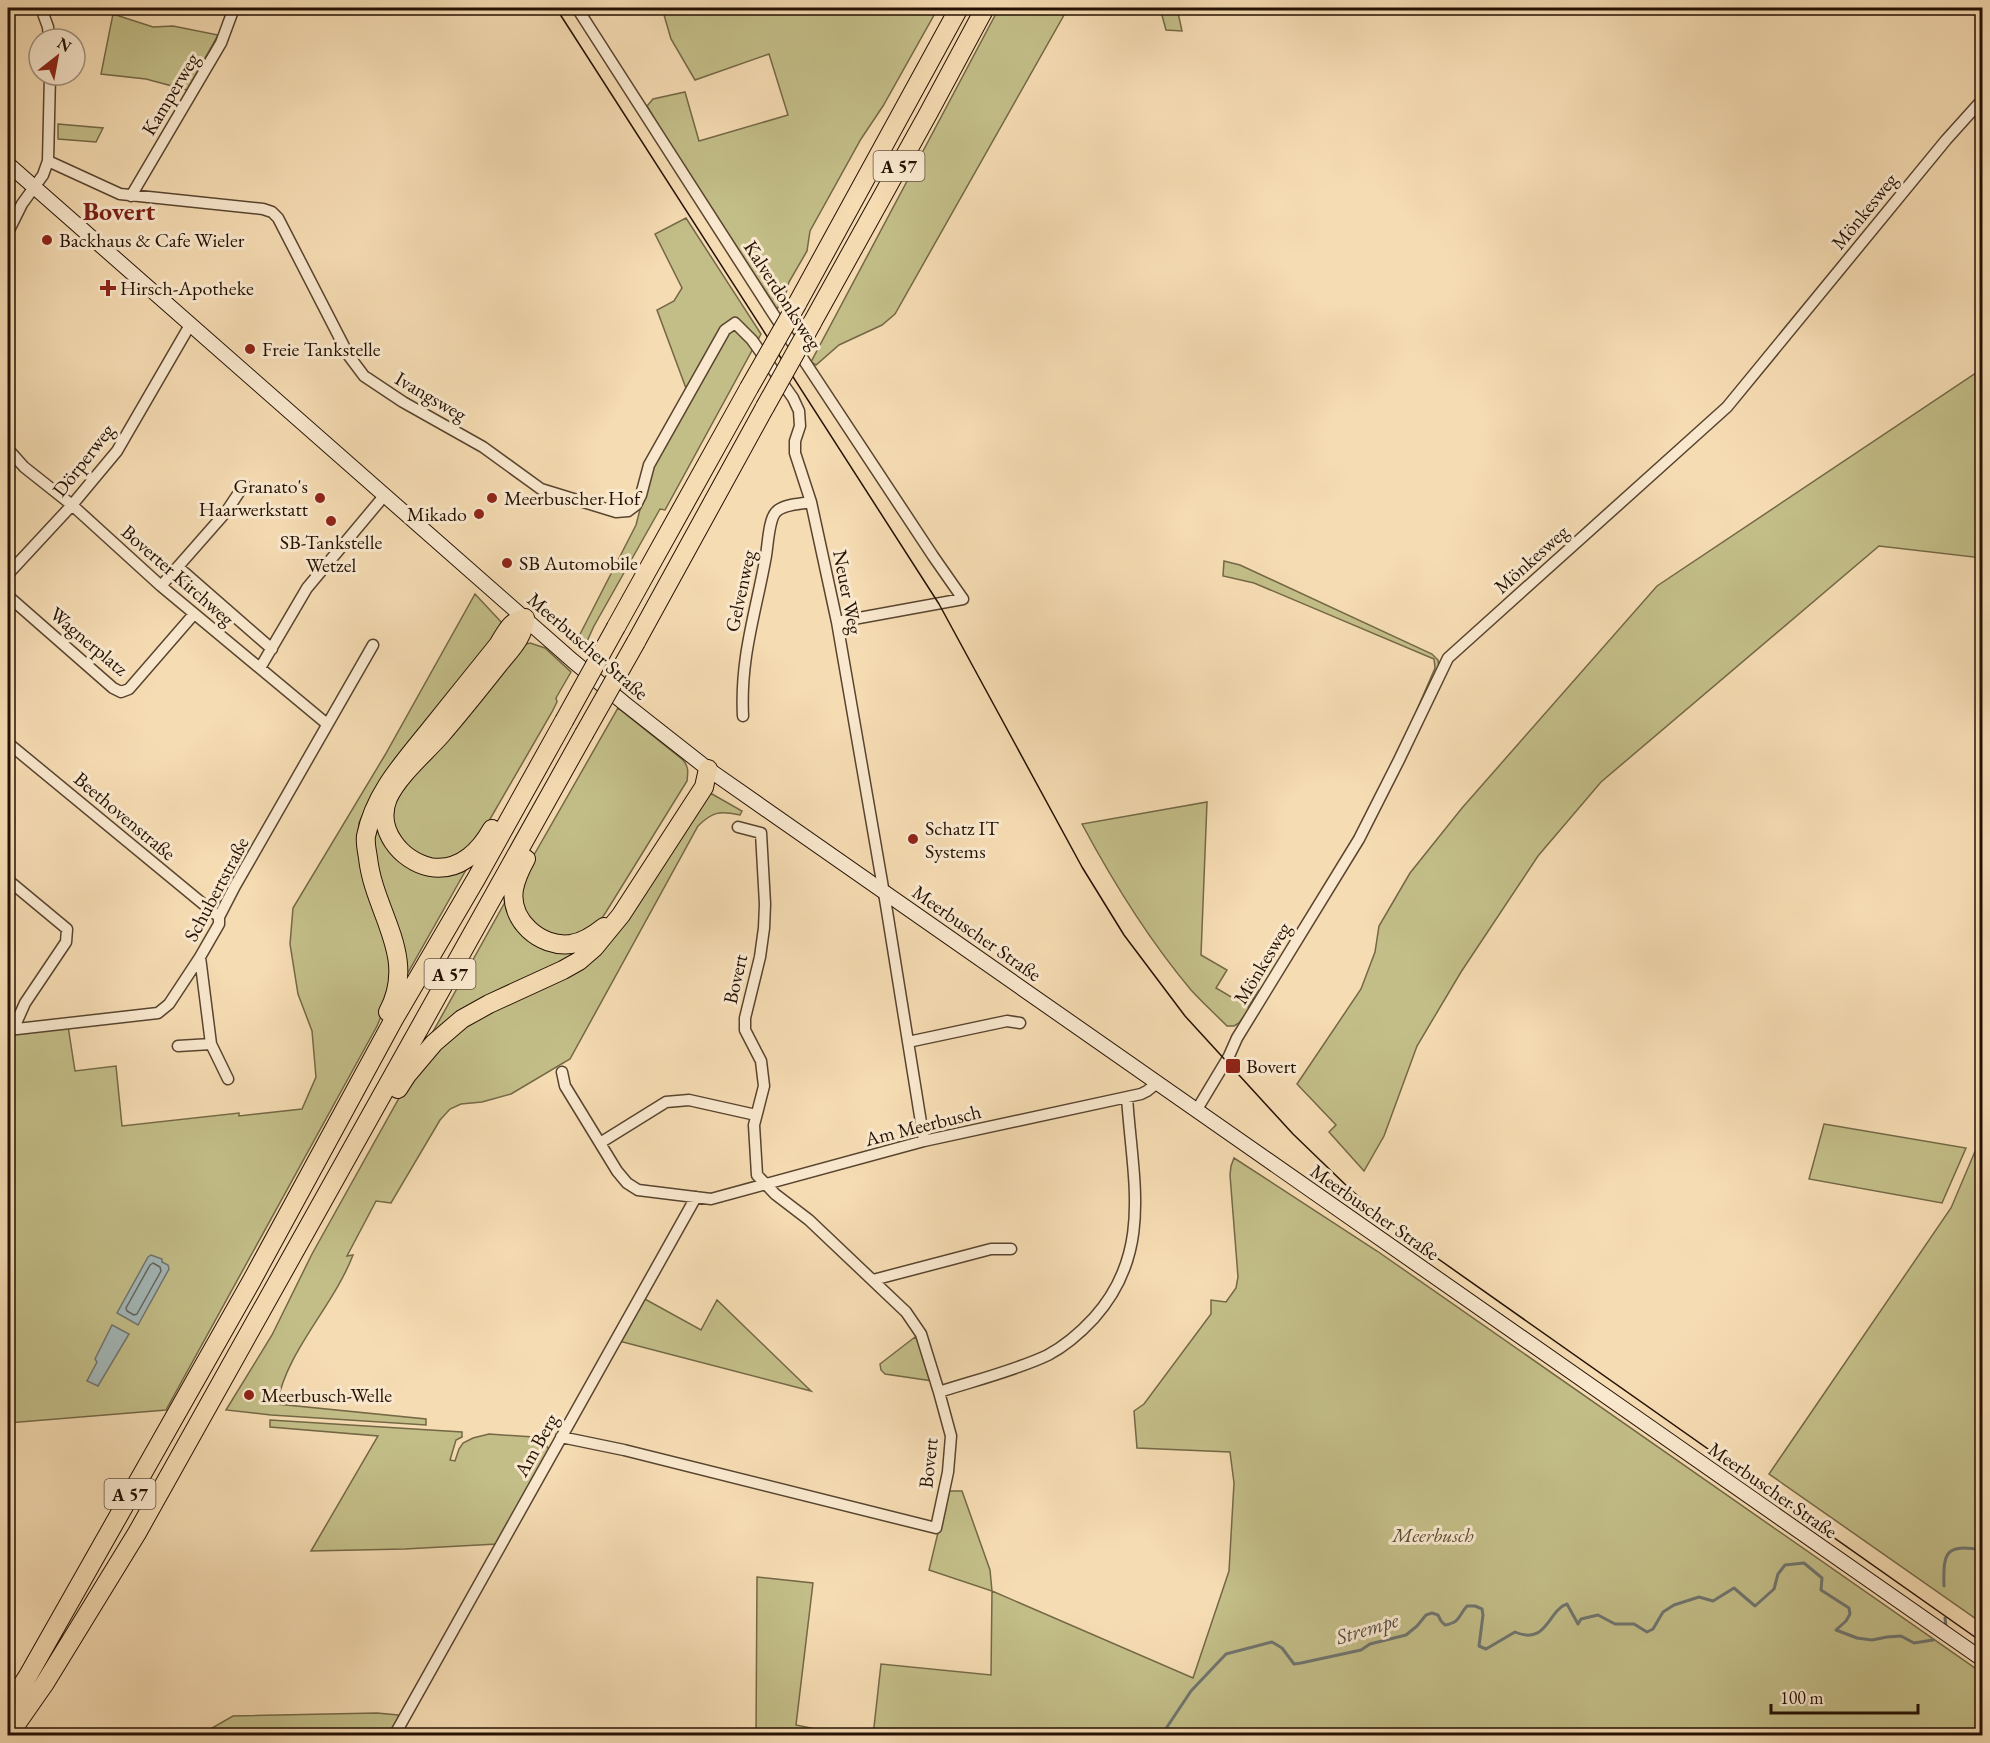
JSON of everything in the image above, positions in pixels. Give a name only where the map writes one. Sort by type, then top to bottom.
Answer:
[{"type":"highway","name":"A 57","points":[[8,1707],[29,1674],[245,1292],[797,304],[959,8]]},
{"type":"highway","name":"A 57","points":[[8,1736],[45,1683],[137,1533],[636,642],[985,8]]},
{"type":"highway","points":[[348,1104],[352,1081],[391,1008],[399,978],[398,954],[370,877],[366,838],[374,808],[391,779],[498,645],[509,627],[515,621],[525,618],[524,630],[515,644],[454,721],[398,782],[387,799],[387,828],[393,842],[404,855],[417,863],[432,867],[448,867],[464,861],[477,852],[513,791],[531,780]]},
{"type":"highway","points":[[548,800],[548,817],[521,869],[514,891],[515,907],[520,919],[538,938],[555,944],[569,944],[592,936],[613,916],[694,779],[708,769]]},
{"type":"highway","points":[[352,1148],[379,1121],[414,1067],[434,1043],[462,1020],[489,1004],[563,970],[579,961],[594,948],[621,915],[704,787],[708,769]]},
{"type":"main road","name":"Meerbuscher Straße","points":[[8,164],[525,618],[624,703],[708,769],[1983,1659]]},
{"type":"street","points":[[41,8],[48,27]]},
{"type":"street","name":"Kamperweg","points":[[131,195],[221,43],[234,8]]},
{"type":"street","name":"Kalverdonksweg","points":[[577,8],[778,321],[963,599],[837,622]]},
{"type":"street","points":[[8,232],[22,204],[43,176],[48,161],[50,87]]},
{"type":"street","name":"Mönkesweg","points":[[1196,1111],[1226,1062],[1237,1038],[1359,838],[1448,658],[1727,407],[1946,140],[1983,100]]},
{"type":"street","name":"Ivangsweg","points":[[48,161],[110,191],[263,209],[272,212],[278,218],[350,356],[364,376],[403,402],[483,447],[542,489],[616,512],[628,511],[636,505],[649,465],[725,330],[735,323]]},
{"type":"street","name":"Neuer Weg","points":[[735,323],[752,340],[793,398],[799,411],[800,426],[794,447],[811,502],[837,622],[924,1142]]},
{"type":"street","name":"Dörperweg","points":[[8,574],[72,505],[117,451],[190,325]]},
{"type":"street","name":"Boverter Kirchweg","points":[[8,449],[24,466],[72,505],[161,586],[327,724]]},
{"type":"street","points":[[161,586],[226,512],[244,485]]},
{"type":"street","points":[[260,668],[307,588],[384,496]]},
{"type":"street","name":"Gelvenweg","points":[[743,716],[742,697],[746,645],[772,518],[781,508],[811,502]]},
{"type":"street","points":[[178,567],[272,649]]},
{"type":"street","name":"Wagnerplatz","points":[[8,596],[113,688],[121,692],[129,689],[194,614]]},
{"type":"street","name":"Schubertstraße","points":[[10,1030],[158,1013],[169,1004],[219,924],[219,917],[373,645]]},
{"type":"street","name":"Beethovenstraße","points":[[8,743],[219,917]]},
{"type":"street","name":"Bovert","points":[[561,1437],[624,1450],[936,1528],[948,1472],[951,1436],[921,1334],[906,1312],[873,1280],[757,1175],[754,1125],[764,1086],[763,1071],[761,1061],[745,1030],[745,1018],[759,957],[765,904],[760,833],[738,827]]},
{"type":"street","points":[[8,879],[67,930],[66,942],[25,1003],[10,1030]]},
{"type":"street","points":[[200,957],[211,1044],[228,1079]]},
{"type":"street","points":[[908,1041],[1007,1021],[1020,1023]]},
{"type":"street","points":[[178,1046],[211,1044]]},
{"type":"street","name":"Am Meerbusch","points":[[562,1072],[564,1086],[621,1177],[632,1187],[644,1191],[711,1199],[924,1142],[1126,1097],[1147,1091],[1157,1083]]},
{"type":"street","points":[[939,1392],[1048,1355],[1080,1333],[1106,1305],[1124,1274],[1134,1238],[1136,1202],[1126,1097]]},
{"type":"street","points":[[600,1143],[666,1102],[689,1100],[756,1115]]},
{"type":"street","name":"Am Berg","points":[[394,1736],[696,1197]]},
{"type":"street","points":[[873,1280],[991,1248],[1011,1249]]},
{"type":"green space","points":[[662,8],[938,8],[810,231],[807,251],[777,309],[647,106],[653,99],[685,92],[699,141],[788,115],[769,54],[695,80],[671,39]]},
{"type":"green space","points":[[999,8],[1068,8],[895,314],[882,325],[839,345],[816,365],[811,362]]},
{"type":"green space","points":[[1160,8],[1177,8],[1182,31],[1166,30]]},
{"type":"green space","points":[[113,14],[153,27],[173,26],[218,35],[187,90],[146,79],[101,74]]},
{"type":"green space","points":[[58,124],[103,128],[96,142],[58,139]]},
{"type":"green space","points":[[686,218],[761,334],[665,510],[660,509],[594,626],[583,650],[575,644],[636,525],[651,467],[690,399],[657,310],[674,301],[682,288],[655,234]]},
{"type":"green space","points":[[1982,369],[1982,558],[1879,546],[1601,782],[1538,856],[1461,972],[1417,1046],[1384,1136],[1364,1171],[1329,1132],[1336,1125],[1297,1084],[1361,989],[1375,952],[1379,926],[1410,873],[1462,808],[1657,586]]},
{"type":"green space","points":[[1224,561],[1240,565],[1432,654],[1438,660],[1439,668],[1396,758],[1435,668],[1434,659],[1254,583],[1223,576]]},
{"type":"green space","points":[[475,594],[504,625],[381,781],[369,800],[359,823],[357,845],[392,956],[387,1002],[377,1026],[166,1410],[8,1423],[8,1033],[68,1026],[75,1071],[116,1066],[122,1126],[239,1113],[239,1116],[302,1109],[316,1077],[312,1031],[298,994],[290,944],[293,908],[385,755]]},
{"type":"green space","points":[[530,643],[545,648],[571,672],[556,698],[557,702],[552,712],[482,833],[471,847],[448,860],[433,860],[408,849],[393,824],[394,802],[402,787],[523,645]]},
{"type":"green space","points":[[618,708],[683,760],[688,770],[687,781],[600,921],[581,933],[560,938],[538,930],[524,913],[521,893],[530,862]]},
{"type":"green space","points":[[712,794],[742,811],[740,815],[717,813],[698,826],[570,1059],[511,1094],[482,1102],[461,1104],[450,1109],[440,1120],[391,1203],[376,1201],[347,1256],[353,1255],[344,1274],[290,1365],[277,1404],[426,1419],[426,1425],[226,1410],[272,1335],[312,1254],[412,1079],[441,1046],[464,1026],[561,978],[708,795]]},
{"type":"green space","points":[[1207,802],[1201,955],[1227,970],[1216,988],[1248,1007],[1259,990],[1262,992],[1239,1023],[1234,1026],[1227,1026],[1191,990],[1161,951],[1119,889],[1082,824]]},
{"type":"green space","points":[[382,813],[402,858],[471,861],[401,985],[369,854]]},
{"type":"green space","points":[[509,895],[522,928],[592,945],[425,1046]]},
{"type":"green space","points":[[1824,1124],[1966,1148],[1942,1203],[1809,1179]]},
{"type":"green space","points":[[1982,1135],[1982,1623],[1769,1474],[1951,1208]]},
{"type":"green space","name":"Meerbusch","points":[[1234,1158],[1377,1251],[1982,1673],[1982,1735],[873,1736],[881,1664],[991,1675],[992,1591],[1193,1678],[1229,1571],[1234,1483],[1230,1452],[1137,1448],[1134,1411],[1144,1404],[1211,1314],[1211,1300],[1226,1302],[1236,1288],[1238,1277],[1230,1175]]},
{"type":"green space","points":[[643,1298],[701,1330],[717,1300],[811,1391],[619,1341]]},
{"type":"green space","points":[[915,1337],[921,1346],[933,1381],[885,1374],[880,1364]]},
{"type":"green space","points":[[270,1420],[462,1432],[462,1437],[456,1440],[450,1460],[455,1461],[463,1443],[489,1434],[534,1437],[544,1441],[549,1450],[497,1544],[311,1551],[378,1436],[270,1427]]},
{"type":"green space","points":[[948,1491],[962,1491],[990,1570],[992,1591],[929,1570]]},
{"type":"green space","points":[[757,1577],[813,1583],[796,1725],[845,1735],[756,1735]]},
{"type":"green space","points":[[377,1713],[398,1715],[399,1718],[389,1735],[198,1736],[233,1716]]},
{"type":"water","points":[[151,1255],[162,1259],[169,1269],[138,1325],[117,1313]]},
{"type":"water","points":[[112,1325],[129,1334],[98,1386],[87,1381]]},
{"type":"waterway","name":"Strempe","points":[[1944,1586],[1944,1565],[1949,1553],[1961,1548],[1982,1550]]},
{"type":"waterway","name":"Strempe","points":[[1161,1736],[1191,1691],[1226,1654],[1272,1642],[1282,1648],[1294,1664],[1301,1663],[1361,1650],[1370,1644],[1406,1635],[1426,1615],[1432,1613],[1438,1615],[1445,1625],[1450,1624],[1457,1620],[1467,1606],[1482,1609],[1479,1646],[1486,1649],[1515,1632],[1526,1635],[1541,1631],[1555,1613],[1567,1604],[1578,1624],[1581,1619],[1598,1615],[1615,1624],[1634,1624],[1647,1632],[1653,1629],[1663,1612],[1674,1605],[1699,1597],[1713,1601],[1734,1588],[1755,1606],[1774,1589],[1778,1574],[1785,1565],[1804,1563],[1822,1578],[1821,1590],[1849,1608],[1850,1614],[1846,1621],[1836,1630],[1857,1638],[1872,1640],[1901,1636],[1914,1643],[1933,1640]]},
{"type":"waterway","name":"Strempe","points":[[1945,1618],[1946,1626]]},
{"type":"tram line","points":[[556,8],[939,604],[1082,867],[1124,935],[1185,1016],[1293,1134],[1351,1190],[1410,1239],[1982,1642]]},
{"type":"place","name":"Backhaus & Cafe Wieler","points":[[47,240]]},
{"type":"place","name":"Hirsch-Apotheke","points":[[108,288]]},
{"type":"place","name":"Freie Tankstelle","points":[[250,349]]},
{"type":"place","name":"Granato's Haarwerkstatt","points":[[320,498]]},
{"type":"place","name":"Meerbuscher Hof","points":[[492,498]]},
{"type":"place","name":"Mikado","points":[[479,514]]},
{"type":"place","name":"SB-Tankstelle Wetzel","points":[[331,521]]},
{"type":"place","name":"SB Automobile","points":[[507,563]]},
{"type":"place","name":"Schatz IT Systems","points":[[913,839]]},
{"type":"place","name":"Bovert","points":[[1233,1066]]},
{"type":"place","name":"Meerbusch-Welle","points":[[249,1395]]},
{"type":"district","name":"Bovert","points":[[119,211]]}]
